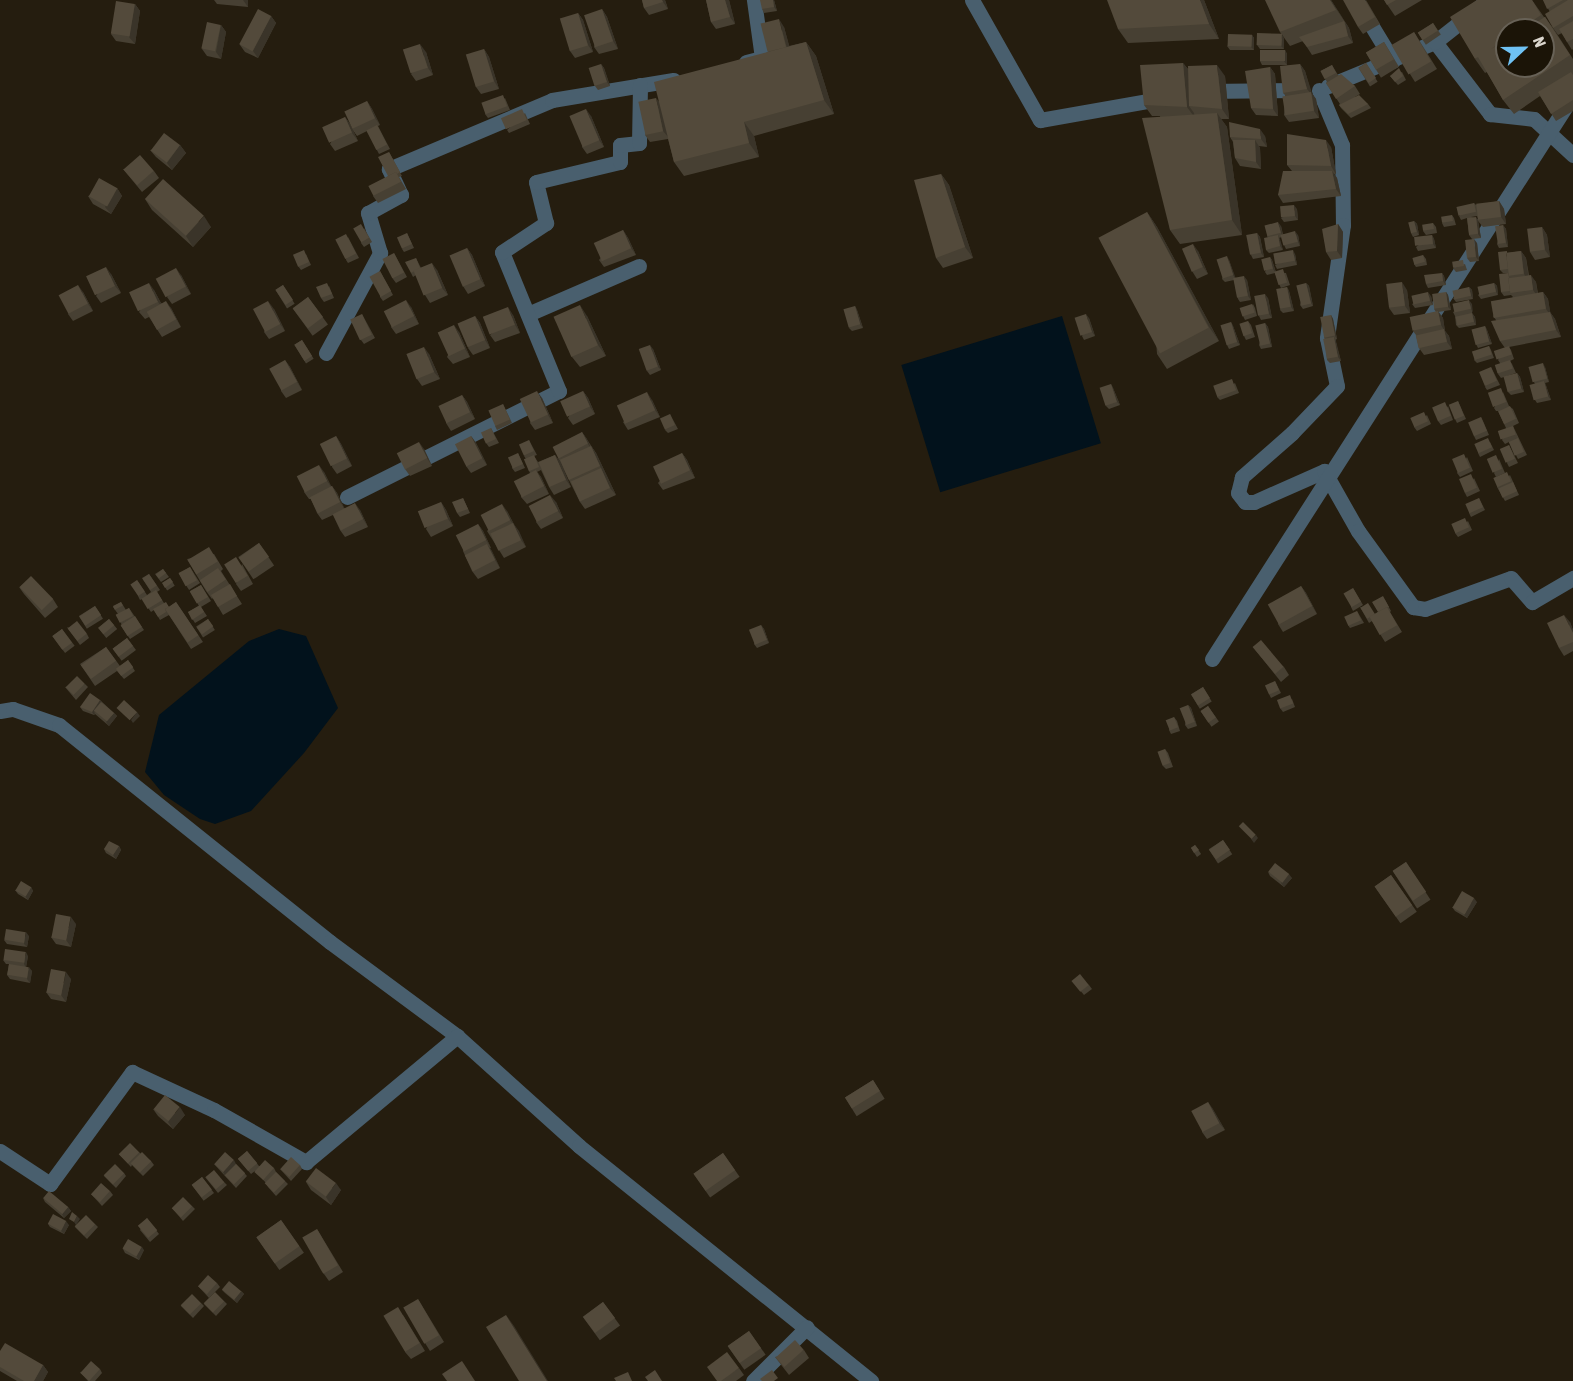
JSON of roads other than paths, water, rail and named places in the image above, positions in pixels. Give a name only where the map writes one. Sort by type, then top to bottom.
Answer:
[{"type":"street","points":[[732,66],[762,58],[754,0]]},
{"type":"street","points":[[972,0],[1040,120],[1186,94],[1319,90],[1435,42],[1488,0]]},
{"type":"street","points":[[1356,0],[1393,61]]},
{"type":"street","points":[[1435,42],[1490,114],[1534,119],[1573,155]]},
{"type":"street","points":[[326,353],[380,253],[368,213],[401,195],[389,169],[552,100],[691,77]]},
{"type":"street","points":[[347,497],[559,391],[502,252],[546,223],[536,182],[621,162],[620,145],[639,143],[640,85]]},
{"type":"street","points":[[1319,90],[1342,145],[1343,225],[1327,338],[1337,386],[1292,433],[1242,477],[1238,493],[1245,502],[1254,502],[1324,471],[1358,531],[1413,607],[1425,609],[1511,578],[1532,602],[1573,578]]},
{"type":"street","points":[[1212,659],[1573,95]]},
{"type":"street","points":[[528,314],[639,266]]},
{"type":"street","points":[[0,711],[13,709],[59,725],[330,942],[457,1036],[579,1146],[807,1327],[871,1381]]},
{"type":"street","points":[[0,1151],[50,1184],[132,1071],[232,1119],[306,1162],[457,1036]]},
{"type":"street","points":[[753,1381],[807,1327]]},
{"type":"water","points":[[1062,316],[1101,443],[940,492],[901,365]]},
{"type":"water","points":[[279,629],[306,636],[338,708],[304,753],[251,811],[215,824],[200,819],[164,795],[145,772],[159,715],[249,641]]}]
